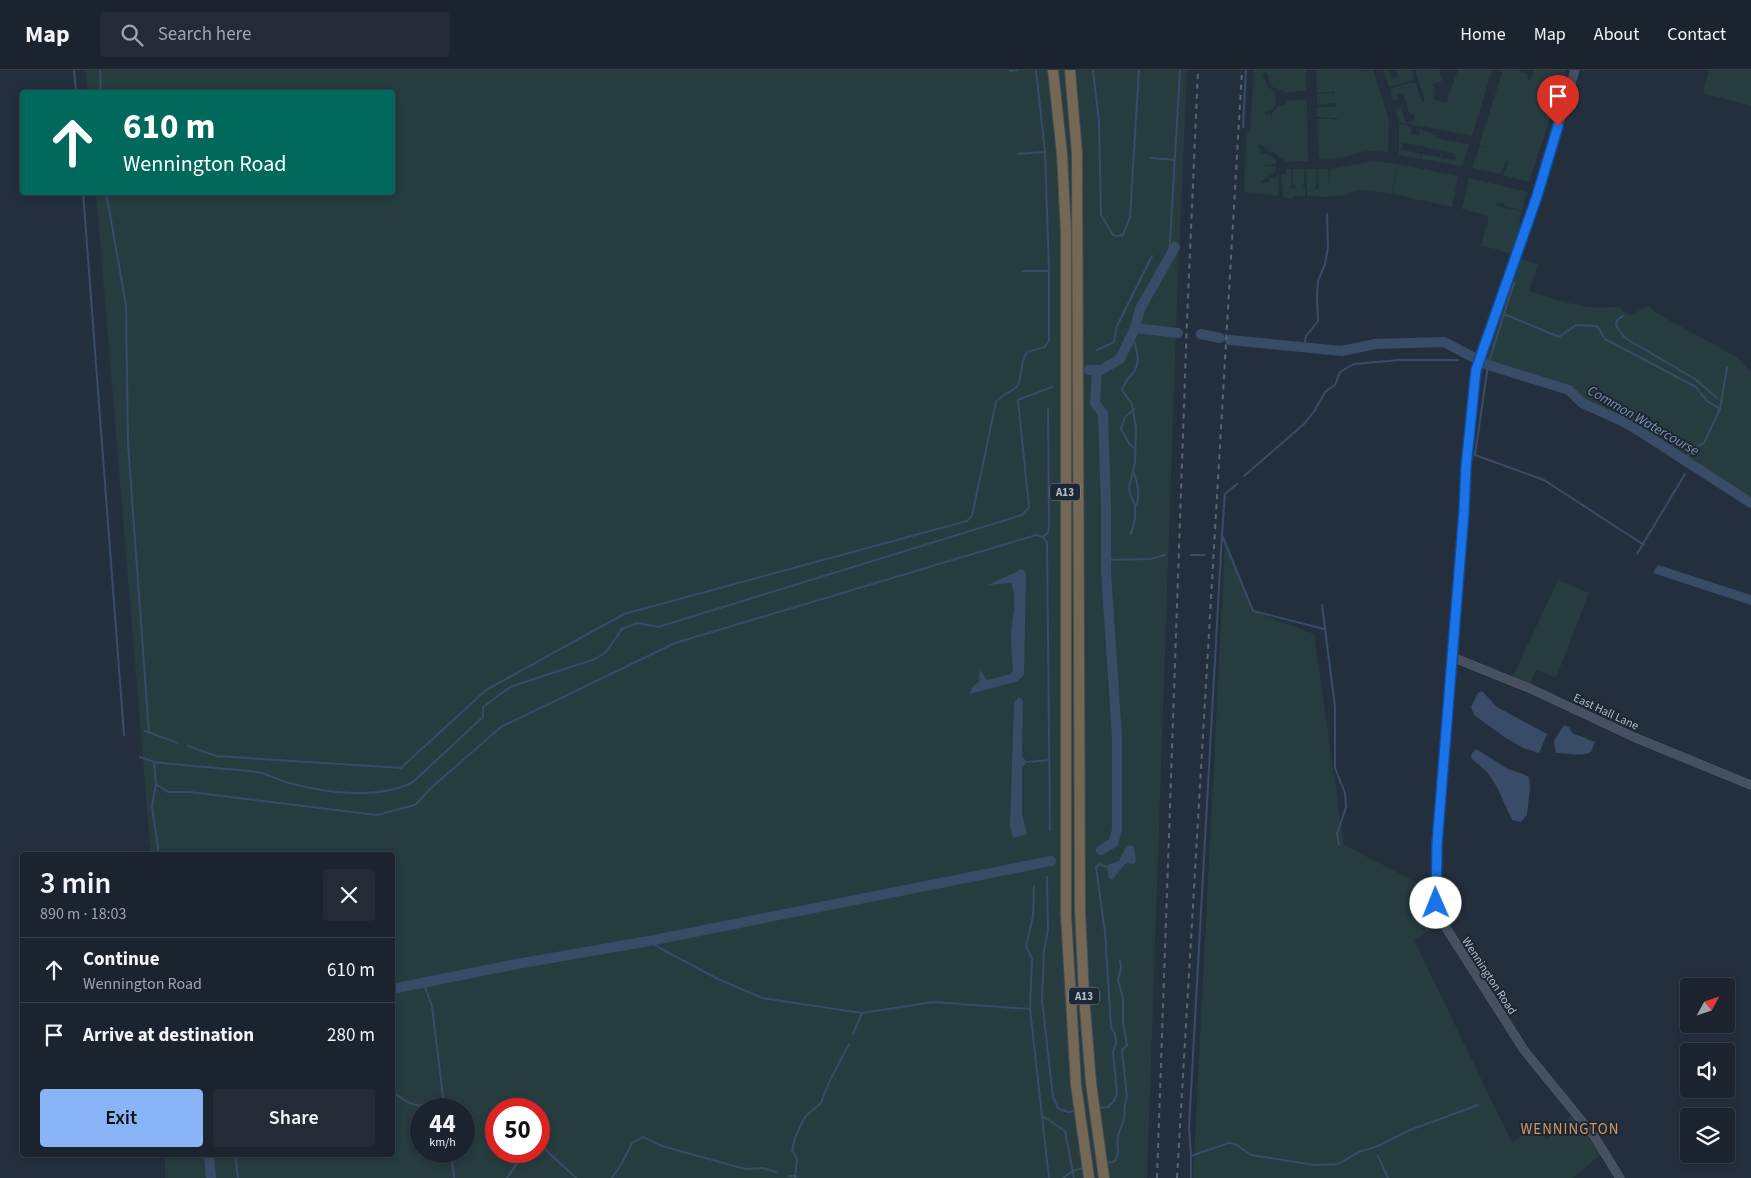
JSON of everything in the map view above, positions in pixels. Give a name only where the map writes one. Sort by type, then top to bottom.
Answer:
[{"type":"highway","name":"A13","points":[[1053,70],[1062,154],[1066,233],[1066,915],[1076,1085],[1089,1178]]},
{"type":"highway","name":"A13","points":[[1070,70],[1077,164],[1080,910],[1091,1083],[1104,1178]]},
{"type":"main road","name":"Wennington Road","points":[[1575,70],[1537,196],[1478,364],[1474,384],[1437,844],[1436,903],[1440,918],[1524,1050],[1594,1136],[1620,1178]]},
{"type":"main road","name":"East Hall Lane","points":[[1452,657],[1529,688],[1636,738],[1751,785]]},
{"type":"green space","points":[[85,70],[1187,70],[1177,301],[1147,1178],[165,1178],[165,1157],[395,1157],[395,852],[151,852],[96,195],[395,195],[395,90],[88,90]]},
{"type":"green space","points":[[1254,70],[1306,70],[1306,90],[1286,93],[1283,90],[1277,90],[1269,84],[1266,72],[1262,74],[1267,87],[1275,91],[1276,105],[1270,111],[1264,112],[1266,116],[1269,114],[1272,117],[1272,113],[1278,106],[1286,105],[1287,101],[1305,99],[1307,102],[1308,161],[1286,162],[1283,157],[1279,157],[1274,152],[1269,152],[1260,143],[1258,147],[1261,149],[1261,154],[1268,154],[1276,159],[1276,164],[1259,166],[1276,166],[1276,171],[1261,182],[1269,182],[1270,178],[1274,178],[1279,174],[1278,196],[1246,192],[1244,190],[1246,141],[1247,134],[1250,131]]},
{"type":"green space","points":[[1316,70],[1365,70],[1358,73],[1373,70],[1389,120],[1388,152],[1368,151],[1346,157],[1321,160],[1319,158],[1317,119],[1337,121],[1337,118],[1317,117],[1317,107],[1335,107],[1336,103],[1317,105],[1317,94],[1331,93],[1335,95],[1335,91],[1317,93]]},
{"type":"green space","points":[[1383,70],[1389,70],[1392,79],[1398,77],[1396,70],[1412,70],[1414,77],[1413,80],[1389,87]]},
{"type":"green space","points":[[1415,70],[1439,70],[1442,81],[1433,84],[1435,91],[1433,99],[1446,103],[1458,70],[1492,70],[1472,136],[1399,122],[1396,109],[1401,108],[1406,123],[1415,119],[1413,114],[1410,115],[1403,93],[1397,94],[1398,99],[1393,101],[1390,89],[1413,82],[1416,84],[1422,102],[1425,101]]},
{"type":"green space","points":[[1503,70],[1517,70],[1528,75],[1527,79],[1530,80],[1534,70],[1566,70],[1529,182],[1503,175],[1509,162],[1506,160],[1501,174],[1472,168],[1480,146],[1494,150],[1479,145]]},
{"type":"green space","points":[[1709,70],[1751,70],[1751,106],[1703,93]]},
{"type":"green space","points":[[1399,124],[1412,127],[1411,134],[1419,135],[1420,128],[1436,135],[1435,138],[1469,144],[1463,165],[1460,166],[1421,159],[1422,154],[1440,157],[1442,151],[1423,147],[1423,143],[1422,146],[1403,143],[1402,150],[1421,154],[1420,159],[1399,155]],"holes":[[[1443,151],[1456,154],[1455,160],[1442,158]]]},
{"type":"green space","points":[[1375,161],[1398,164],[1392,194],[1370,190],[1356,190],[1346,195],[1323,197],[1307,195],[1306,169],[1316,169],[1314,189],[1319,190],[1318,169],[1328,169],[1330,188],[1330,169]]},
{"type":"green space","points":[[1398,164],[1458,176],[1452,207],[1393,194]]},
{"type":"green space","points":[[1286,169],[1291,169],[1291,186],[1289,189],[1295,188],[1293,184],[1293,169],[1304,169],[1304,184],[1302,188],[1305,188],[1305,196],[1293,196],[1292,199],[1283,196],[1281,174],[1286,174]]},
{"type":"green space","points":[[1469,178],[1527,192],[1522,210],[1506,206],[1504,203],[1497,202],[1496,206],[1522,211],[1519,222],[1522,223],[1512,254],[1481,245],[1489,216],[1462,209]]},
{"type":"green space","points":[[1521,259],[1538,264],[1529,291],[1585,306],[1619,306],[1630,315],[1649,306],[1656,313],[1735,356],[1751,372],[1751,502],[1641,432],[1582,403],[1569,390],[1484,366]]},
{"type":"green space","points":[[1225,541],[1253,611],[1314,634],[1344,845],[1432,890],[1432,910],[1439,924],[1414,940],[1512,1143],[1536,1123],[1547,1140],[1571,1115],[1601,1154],[1573,1178],[1193,1178]]},
{"type":"green space","points":[[1558,580],[1589,593],[1556,678],[1536,669],[1529,688],[1512,678]]},
{"type":"water","points":[[1658,565],[1751,595],[1751,605],[1653,573]]},
{"type":"water","points":[[1022,569],[1026,573],[1024,675],[1018,681],[970,694],[972,687],[979,682],[980,670],[987,680],[1011,674],[1013,670],[1011,634],[1014,602],[1013,589],[1011,583],[988,585]]},
{"type":"water","points":[[1482,691],[1497,707],[1547,734],[1539,753],[1523,748],[1474,715],[1471,707],[1478,693]]},
{"type":"water","points":[[1019,697],[1023,700],[1022,756],[1027,762],[1022,768],[1022,813],[1027,834],[1013,838],[1010,827],[1014,702]]},
{"type":"water","points":[[1564,725],[1569,727],[1572,733],[1595,742],[1591,752],[1579,755],[1556,753],[1554,741]]},
{"type":"water","points":[[1476,749],[1508,769],[1529,777],[1530,787],[1527,815],[1521,822],[1512,820],[1497,787],[1487,772],[1471,758],[1472,753]]},
{"type":"water","points":[[1129,845],[1134,847],[1136,860],[1134,864],[1126,863],[1112,880],[1109,878],[1107,867],[1119,861]]},
{"type":"waterway","points":[[74,70],[76,90]]},
{"type":"waterway","points":[[100,70],[101,90]]},
{"type":"waterway","points":[[1010,71],[1017,70]]},
{"type":"waterway","points":[[188,746],[216,756],[401,768],[486,690],[624,614],[967,521],[972,516],[996,402],[1018,385],[1024,356],[1033,350],[1045,347],[1049,340],[1045,152],[1036,70]]},
{"type":"waterway","points":[[1093,70],[1099,122],[1101,215],[1113,235],[1116,236],[1123,235],[1130,217],[1139,70]]},
{"type":"waterway","points":[[1169,258],[1180,70]]},
{"type":"waterway","points":[[1243,127],[1246,70]]},
{"type":"waterway","points":[[1018,154],[1045,152]]},
{"type":"waterway","points":[[1151,158],[1175,160]]},
{"type":"waterway","points":[[83,195],[124,735]]},
{"type":"waterway","points":[[107,195],[126,305],[128,443],[149,733]]},
{"type":"waterway","points":[[1304,347],[1306,336],[1318,321],[1318,281],[1325,264],[1328,247],[1327,214]]},
{"type":"waterway","points":[[1089,370],[1101,370],[1120,359],[1135,328],[1140,309],[1175,247]]},
{"type":"waterway","points":[[1097,350],[1114,342],[1117,326],[1152,256]]},
{"type":"waterway","points":[[1022,271],[1049,271]]},
{"type":"waterway","points":[[1504,314],[1514,283]]},
{"type":"waterway","points":[[1644,545],[1544,480],[1475,455],[1488,365],[1504,314],[1559,337],[1576,325],[1597,326],[1605,339],[1696,387],[1707,401],[1720,409]]},
{"type":"waterway","points":[[1623,316],[1617,320],[1616,326],[1625,338],[1695,379],[1717,398]]},
{"type":"waterway","points":[[1135,328],[1178,333]]},
{"type":"waterway","points":[[1201,334],[1220,338]]},
{"type":"waterway","points":[[1131,534],[1135,519],[1135,505],[1129,488],[1135,462],[1136,428],[1132,404],[1122,390],[1136,368],[1138,359],[1132,335]]},
{"type":"waterway","name":"Common Watercourse","points":[[1230,340],[1342,351],[1375,344],[1444,342],[1488,365],[1569,390],[1582,403],[1641,432],[1751,503]]},
{"type":"waterway","points":[[1244,476],[1304,424],[1315,410],[1325,392],[1335,385],[1340,372],[1354,364],[1399,360],[1458,360]]},
{"type":"waterway","points":[[1687,460],[1689,450],[1704,443],[1720,409],[1727,367]]},
{"type":"waterway","points":[[1097,370],[1095,403],[1103,414],[1106,571],[1117,737],[1117,830],[1113,843],[1101,850]]},
{"type":"waterway","points":[[140,757],[154,762],[257,772],[289,783],[335,792],[368,793],[399,788],[413,782],[483,717],[483,707],[510,687],[595,659],[606,652],[622,629],[638,623],[658,627],[1022,515],[1029,507],[1018,400],[1052,387]]},
{"type":"waterway","points":[[156,784],[168,792],[189,792],[377,815],[415,805],[432,787],[501,727],[675,643],[1036,535],[1043,537],[1048,533],[1049,525],[1048,409]]},
{"type":"waterway","points":[[1134,409],[1125,417],[1121,429],[1130,445],[1134,448]]},
{"type":"waterway","points":[[1133,471],[1138,492],[1136,505]]},
{"type":"waterway","points":[[1637,554],[1685,474]]},
{"type":"waterway","points":[[1191,1178],[1189,1127],[1222,534],[1225,494],[1237,484]]},
{"type":"waterway","points":[[1222,535],[1253,611],[1324,629]]},
{"type":"waterway","points":[[1043,537],[1047,542],[1050,830]]},
{"type":"waterway","points":[[1106,560],[1150,559],[1165,555]]},
{"type":"waterway","points":[[1191,555],[1205,555]]},
{"type":"waterway","points":[[1322,605],[1335,707],[1335,768],[1345,793],[1346,807],[1337,834],[1339,845]]},
{"type":"waterway","points":[[145,731],[178,743]]},
{"type":"waterway","points":[[1027,762],[1049,760]]},
{"type":"waterway","points":[[154,762],[156,784],[152,806],[159,852]]},
{"type":"waterway","points":[[395,988],[517,964],[649,941],[1051,861]]},
{"type":"waterway","points":[[1098,1108],[1108,1107],[1114,1101],[1117,1094],[1113,1051],[1116,1044],[1115,1034],[1111,1027],[1105,932],[1096,867],[1099,864],[1107,867]]},
{"type":"waterway","points":[[1047,877],[1048,930],[1044,951],[1042,1000],[1053,1097],[1058,1108],[1068,1112],[1076,1111]]},
{"type":"waterway","points":[[1034,886],[1033,916],[1026,946],[1032,959],[1030,1009],[1049,1178]]},
{"type":"waterway","points":[[649,941],[716,978],[762,998],[862,1013],[933,1002],[1030,1009]]},
{"type":"waterway","points":[[1105,1164],[1115,1161],[1117,1158],[1118,1137],[1127,1097],[1122,1050],[1127,1045],[1123,1022],[1123,998],[1118,980],[1121,968],[1120,960]]},
{"type":"waterway","points":[[423,982],[432,1006],[443,1098]]},
{"type":"waterway","points":[[853,1034],[862,1013]]},
{"type":"waterway","points":[[795,1178],[797,1159],[792,1150],[796,1135],[805,1117],[821,1103],[829,1082],[849,1044]]},
{"type":"waterway","points":[[395,1094],[410,1104]]},
{"type":"waterway","points":[[1191,1156],[1229,1143],[1235,1144],[1251,1155],[1315,1165],[1338,1164],[1359,1152],[1378,1146],[1410,1130],[1478,1105]]},
{"type":"waterway","points":[[1041,1115],[1065,1131],[1074,1178]]},
{"type":"waterway","points":[[612,1178],[632,1143],[643,1137],[662,1146],[745,1169],[763,1168],[776,1172]]},
{"type":"waterway","points":[[550,1154],[576,1178]]},
{"type":"waterway","points":[[1378,1156],[1388,1178]]},
{"type":"waterway","points":[[209,1157],[211,1178]]},
{"type":"waterway","points":[[235,1157],[238,1178]]},
{"type":"waterway","points":[[452,1163],[454,1178]]},
{"type":"waterway","points":[[507,1178],[518,1163]]},
{"type":"waterway","points":[[1063,1178],[1073,1171],[1083,1168]]},
{"type":"waterway","points":[[789,1176],[796,1176]]},
{"type":"railway","points":[[1157,1178],[1187,320],[1198,70]]},
{"type":"railway","points":[[1177,1178],[1242,70]]},
{"type":"district","name":"WENNINGTON","points":[[1570,1129]]},
{"type":"route","points":[[1436,903],[1437,844],[1466,491],[1466,467],[1476,370],[1537,196],[1558,126]]}]
